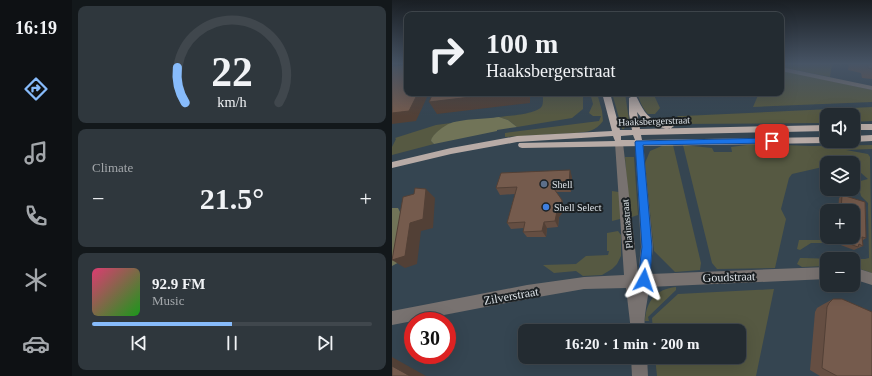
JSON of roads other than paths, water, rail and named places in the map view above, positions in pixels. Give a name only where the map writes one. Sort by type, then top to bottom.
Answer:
[{"type":"main road","points":[[607,96],[618,138]]},
{"type":"main road","points":[[632,96],[641,114],[650,122],[658,125],[754,126],[775,129]]},
{"type":"main road","points":[[632,96],[633,114],[638,137]]},
{"type":"main road","points":[[860,128],[872,127]]},
{"type":"main road","name":"Haaksbergerstraat","points":[[392,165],[482,145],[775,129],[820,128]]},
{"type":"main road","name":"Haaksbergerstraat","points":[[638,137],[820,140]]},
{"type":"main road","points":[[860,139],[872,138]]},
{"type":"street","points":[[841,82],[872,88]]},
{"type":"street","name":"Platinastraat","points":[[637,280],[647,247],[638,137]]},
{"type":"street","name":"Platinastraat","points":[[618,138],[627,224],[637,280],[638,324]]},
{"type":"street","name":"Goudstraat","points":[[637,280],[820,273]]},
{"type":"street","points":[[860,275],[872,279]]},
{"type":"street","name":"Zilverstraat","points":[[392,318],[584,283],[637,280]]},
{"type":"street","points":[[639,364],[640,376]]},
{"type":"place","name":"Shell","points":[[544,184]]},
{"type":"place","name":"Shell Select","points":[[546,207]]}]
